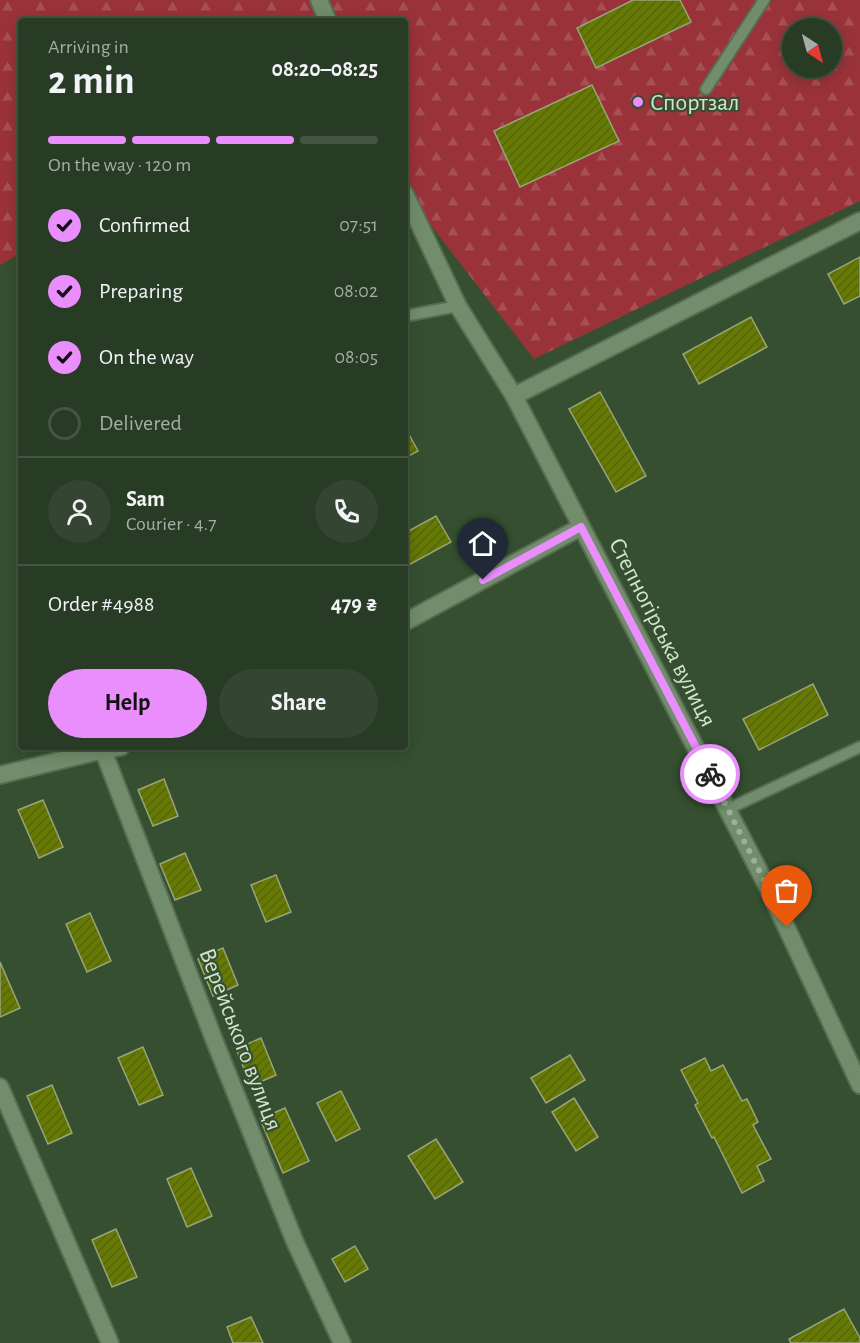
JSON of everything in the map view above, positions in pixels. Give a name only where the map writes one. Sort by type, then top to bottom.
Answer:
[{"type":"street","points":[[319,0],[327,18]]},
{"type":"street","name":"Степногірська вулиця","points":[[408,200],[458,306],[514,396],[728,809],[768,888],[860,1085]]},
{"type":"street","points":[[514,396],[860,221]]},
{"type":"street","points":[[408,620],[581,527]]},
{"type":"street","points":[[0,775],[103,750]]},
{"type":"street","name":"Верейського вулиця","points":[[103,750],[215,1042],[295,1242],[342,1343]]},
{"type":"street","points":[[0,1087],[110,1343]]},
{"type":"lane","points":[[706,89],[764,0]]},
{"type":"lane","points":[[408,315],[458,306]]},
{"type":"lane","points":[[728,809],[860,747]]},
{"type":"green space","points":[[0,0],[860,0],[860,201],[534,359],[408,196],[408,18],[18,18],[18,255],[0,265]]},
{"type":"building","points":[[633,0],[680,0],[691,22],[596,68],[577,28]]},
{"type":"building","points":[[592,85],[619,141],[520,187],[494,131]]},
{"type":"building","points":[[860,257],[860,296],[844,304],[828,274]]},
{"type":"building","points":[[751,317],[767,347],[699,384],[683,354]]},
{"type":"building","points":[[600,392],[646,476],[616,492],[569,409]]},
{"type":"building","points":[[408,433],[418,451],[408,456]]},
{"type":"building","points":[[436,516],[451,542],[408,565],[408,531]]},
{"type":"building","points":[[813,684],[828,715],[759,750],[743,719]]},
{"type":"building","points":[[164,779],[178,816],[153,826],[138,790]]},
{"type":"building","points":[[43,800],[63,847],[39,858],[18,810]]},
{"type":"building","points":[[185,853],[201,890],[175,900],[160,864]]},
{"type":"building","points":[[276,875],[291,912],[266,922],[251,885]]},
{"type":"building","points":[[90,913],[111,961],[87,972],[66,924]]},
{"type":"building","points":[[223,948],[238,985],[213,996],[198,959]]},
{"type":"building","points":[[0,962],[20,1008],[0,1017]]},
{"type":"building","points":[[261,1038],[276,1075],[251,1086],[236,1049]]},
{"type":"building","points":[[143,1047],[163,1095],[139,1105],[118,1058]]},
{"type":"building","points":[[570,1055],[585,1080],[546,1103],[531,1078]]},
{"type":"building","points":[[705,1058],[711,1071],[723,1065],[742,1101],[747,1099],[758,1122],[753,1125],[771,1159],[757,1166],[764,1181],[742,1193],[695,1105],[698,1103],[681,1070]]},
{"type":"building","points":[[52,1085],[72,1133],[48,1144],[27,1096]]},
{"type":"building","points":[[341,1091],[360,1129],[336,1141],[317,1103]]},
{"type":"building","points":[[574,1098],[598,1137],[576,1151],[552,1112]]},
{"type":"building","points":[[285,1108],[309,1161],[283,1173],[260,1119]]},
{"type":"building","points":[[436,1139],[463,1182],[435,1199],[408,1156]]},
{"type":"building","points":[[191,1168],[212,1216],[187,1227],[167,1179]]},
{"type":"building","points":[[116,1229],[137,1277],[112,1287],[92,1240]]},
{"type":"building","points":[[355,1246],[368,1269],[345,1282],[332,1259]]},
{"type":"building","points":[[844,1309],[860,1338],[860,1343],[791,1343],[789,1339]]},
{"type":"building","points":[[251,1317],[263,1343],[233,1343],[227,1327]]},
{"type":"way so far","points":[[710,774],[787,927]]},
{"type":"place","name":"Спортзал","points":[[638,102]]},
{"type":"route","points":[[483,580],[581,527],[710,774]]}]
